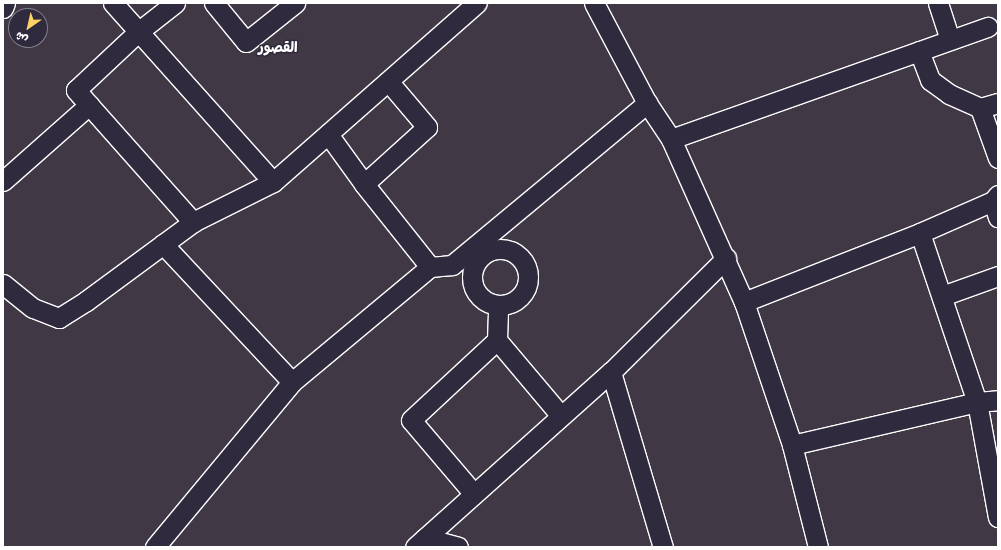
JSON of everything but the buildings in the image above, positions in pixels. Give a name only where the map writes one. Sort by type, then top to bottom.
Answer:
[{"type":"street","points":[[3,8],[5,3]]},
{"type":"street","points":[[113,3],[272,182]]},
{"type":"street","points":[[175,3],[138,32],[76,90],[193,222]]},
{"type":"street","points":[[214,3],[246,42],[295,3]]},
{"type":"street","points":[[3,284],[33,308],[59,318],[86,301],[193,222],[272,182],[477,3]]},
{"type":"street","points":[[594,3],[647,103],[671,139],[726,258],[744,302],[792,445],[818,547]]},
{"type":"street","points":[[938,3],[950,40]]},
{"type":"street","points":[[671,139],[988,27]]},
{"type":"street","points":[[919,51],[930,80],[949,94],[980,108],[998,103]]},
{"type":"street","points":[[364,184],[427,127],[388,81]]},
{"type":"street","points":[[452,265],[647,103]]},
{"type":"street","points":[[3,181],[89,105]]},
{"type":"street","points":[[980,108],[998,158]]},
{"type":"street","points":[[328,134],[364,184],[430,267]]},
{"type":"street","points":[[744,302],[996,204]]},
{"type":"street","points":[[920,233],[977,402],[998,517]]},
{"type":"street","points":[[163,244],[292,382]]},
{"type":"street","points":[[495,249],[514,252],[521,258],[528,275],[523,293],[516,300],[498,305],[482,298],[474,287],[472,274],[479,257],[495,249]]},
{"type":"street","points":[[420,542],[611,372],[726,258]]},
{"type":"street","points":[[155,547],[292,382],[430,267],[452,265],[472,274]]},
{"type":"street","points":[[942,296],[998,276]]},
{"type":"street","points":[[498,305],[497,340],[561,416]]},
{"type":"street","points":[[474,494],[411,420],[497,340]]},
{"type":"street","points":[[611,372],[663,547]]},
{"type":"street","points":[[792,445],[977,402],[998,400]]},
{"type":"street","points":[[420,542],[458,547]]},
{"type":"district","name":"القصور","points":[[278,48]]}]
